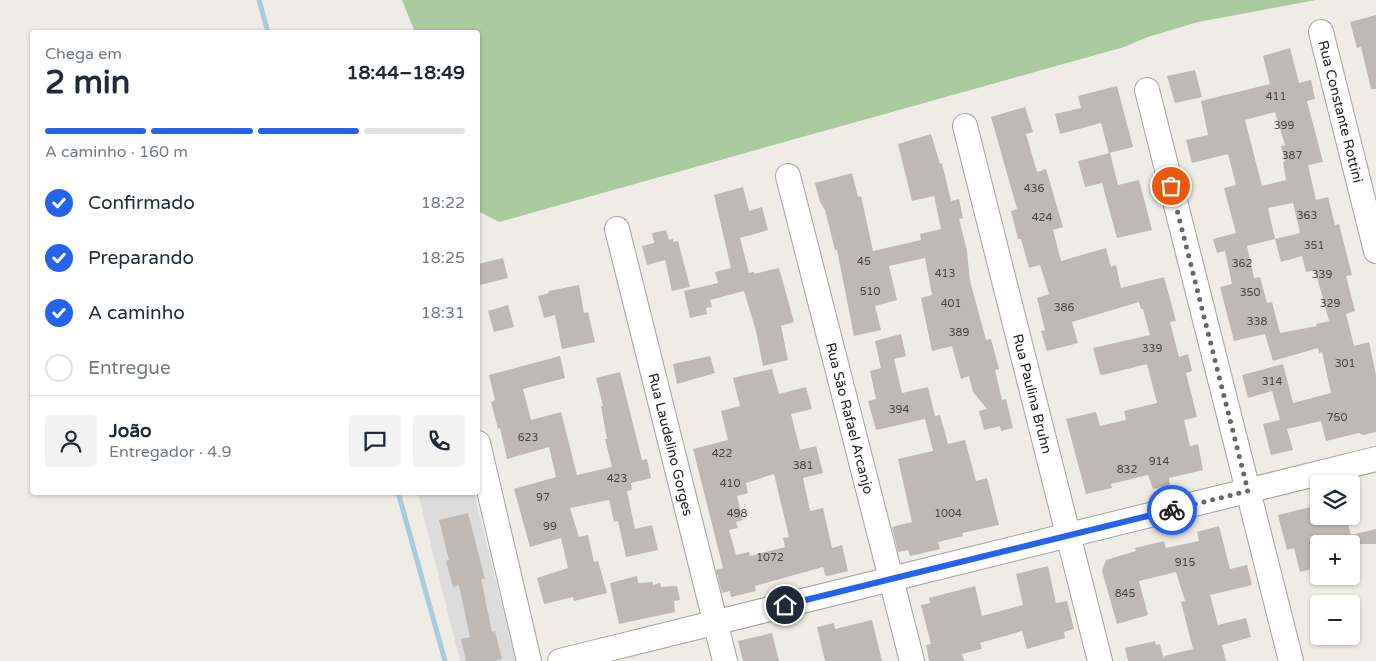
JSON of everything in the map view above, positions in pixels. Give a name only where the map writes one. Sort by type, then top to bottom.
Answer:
[{"type":"street","name":"Rua Constante Rottini","points":[[1321,32],[1376,251]]},
{"type":"street","points":[[1147,90],[1291,661]]},
{"type":"street","name":"Rua Paulina Bruhn","points":[[965,126],[1100,661]]},
{"type":"street","name":"Rua São Rafael Arcanjo","points":[[788,176],[912,661]]},
{"type":"street","name":"Rua Laudelino Gorges","points":[[617,229],[725,661]]},
{"type":"street","points":[[480,452],[529,661]]},
{"type":"street","points":[[560,661],[1376,459]]},
{"type":"shaded area","points":[[418,495],[474,495],[516,661],[460,661]]},
{"type":"green space","points":[[402,0],[1316,0],[1198,22],[1148,37],[1124,47],[499,222],[480,212],[480,30],[414,30]]},
{"type":"building","points":[[1376,15],[1376,89],[1371,89],[1361,47],[1357,48],[1350,22]]},
{"type":"building","points":[[1290,48],[1299,83],[1311,80],[1315,99],[1307,101],[1323,162],[1308,165],[1316,200],[1328,197],[1335,225],[1339,224],[1352,275],[1346,276],[1355,311],[1346,314],[1354,346],[1369,342],[1376,375],[1376,432],[1363,435],[1359,433],[1326,441],[1321,421],[1287,429],[1293,450],[1271,455],[1263,424],[1280,420],[1272,391],[1248,398],[1242,375],[1283,364],[1293,403],[1331,393],[1322,352],[1319,353],[1318,348],[1273,361],[1265,334],[1234,341],[1220,287],[1232,284],[1225,251],[1217,253],[1213,239],[1236,233],[1224,188],[1236,185],[1228,154],[1192,163],[1186,140],[1208,135],[1201,101],[1270,84],[1263,56]],"holes":[[[1275,112],[1285,145],[1281,146],[1285,161],[1283,162],[1286,180],[1262,186],[1245,120]],[[1293,203],[1300,233],[1275,239],[1268,208]],[[1275,239],[1281,262],[1302,256],[1306,272],[1315,270],[1329,321],[1316,324],[1317,326],[1280,333],[1272,302],[1267,303],[1260,277],[1254,278],[1247,246]]]},
{"type":"building","points":[[1195,70],[1202,97],[1175,103],[1167,76]]},
{"type":"building","points":[[1117,86],[1133,147],[1109,153],[1101,123],[1060,134],[1055,114],[1081,108],[1078,96]]},
{"type":"building","points":[[1025,107],[1033,132],[1026,134],[1037,172],[1046,169],[1063,227],[1053,230],[1061,261],[1106,248],[1111,267],[1116,265],[1121,288],[1164,277],[1176,321],[1170,322],[1179,357],[1188,354],[1192,371],[1186,373],[1197,417],[1184,420],[1190,446],[1198,444],[1203,470],[1169,478],[1170,485],[1153,489],[1148,475],[1111,484],[1112,488],[1086,494],[1066,419],[1096,412],[1100,426],[1126,420],[1124,411],[1157,403],[1147,364],[1103,375],[1100,374],[1093,348],[1150,335],[1143,309],[1141,309],[1139,302],[1072,322],[1078,343],[1047,351],[1041,331],[1045,330],[1037,298],[1049,294],[1040,265],[1029,268],[1021,239],[1018,239],[1011,211],[1017,209],[991,117]]},
{"type":"building","points":[[931,134],[940,164],[942,163],[951,201],[959,199],[963,218],[959,219],[967,251],[970,281],[986,340],[991,339],[999,369],[995,370],[1002,400],[1006,399],[1013,428],[1001,431],[1000,426],[984,430],[979,411],[987,409],[973,392],[969,376],[961,379],[952,346],[932,351],[921,298],[932,295],[925,258],[889,266],[897,300],[875,306],[881,330],[854,336],[837,250],[835,250],[825,210],[820,202],[815,183],[852,173],[858,197],[861,196],[873,251],[921,240],[920,234],[941,229],[934,196],[912,201],[898,144]]},
{"type":"building","points":[[1110,153],[1118,185],[1139,180],[1152,230],[1117,238],[1102,183],[1085,187],[1078,161]]},
{"type":"building","points":[[743,187],[749,211],[762,207],[768,230],[740,238],[749,273],[754,272],[754,274],[779,268],[794,322],[781,326],[788,360],[763,366],[756,331],[744,291],[710,300],[712,307],[706,308],[707,314],[690,318],[684,291],[718,283],[715,272],[731,268],[714,195]]},
{"type":"building","points":[[666,230],[669,240],[673,239],[673,242],[678,241],[690,287],[672,291],[665,260],[647,265],[642,246],[654,243],[652,233]]},
{"type":"building","points":[[503,258],[508,278],[480,285],[480,264]]},
{"type":"building","points":[[579,285],[584,313],[588,312],[595,342],[562,349],[555,315],[544,318],[538,296],[549,293],[548,291]]},
{"type":"building","points":[[508,305],[514,327],[494,332],[488,311]]},
{"type":"building","points":[[901,334],[906,356],[894,359],[902,393],[928,387],[935,416],[940,415],[948,444],[965,440],[976,481],[987,478],[999,525],[962,533],[963,536],[938,542],[940,549],[910,556],[908,550],[898,552],[892,527],[912,522],[898,459],[933,451],[925,419],[876,430],[868,401],[876,399],[870,371],[881,368],[875,341]]},
{"type":"building","points":[[560,356],[565,378],[523,389],[531,420],[561,412],[577,475],[612,467],[605,439],[607,439],[601,406],[603,406],[596,378],[620,372],[642,460],[647,459],[651,478],[631,483],[632,490],[627,491],[635,529],[652,525],[658,550],[626,557],[618,521],[614,522],[609,500],[570,508],[579,537],[588,535],[594,562],[598,561],[607,593],[574,601],[573,597],[544,604],[537,578],[568,568],[561,538],[530,547],[514,489],[556,477],[549,447],[507,459],[500,428],[498,429],[491,402],[495,400],[489,375]]},
{"type":"building","points":[[710,356],[715,373],[677,384],[673,364]]},
{"type":"building","points":[[772,369],[779,394],[806,387],[812,409],[791,414],[800,450],[816,446],[823,473],[803,478],[810,511],[823,508],[832,548],[842,545],[848,571],[828,576],[825,575],[823,567],[755,586],[756,591],[731,597],[730,591],[722,593],[716,570],[723,568],[693,449],[728,440],[721,411],[740,406],[733,378]],"holes":[[[774,474],[789,537],[783,538],[785,547],[750,556],[749,552],[736,555],[729,530],[738,528],[736,522],[743,520],[737,496],[748,493],[746,483]]]},
{"type":"building","points":[[1310,507],[1310,525],[1348,525],[1351,535],[1310,535],[1310,569],[1300,572],[1294,548],[1287,550],[1278,515]]},
{"type":"building","points":[[468,513],[485,579],[481,579],[492,632],[495,631],[502,659],[495,661],[466,661],[461,639],[470,637],[459,585],[453,587],[446,561],[449,560],[439,520]]},
{"type":"building","points":[[1219,526],[1230,569],[1247,565],[1252,585],[1210,595],[1218,625],[1246,618],[1251,637],[1222,645],[1226,661],[1128,661],[1125,648],[1155,641],[1156,645],[1160,644],[1164,660],[1164,656],[1193,649],[1181,602],[1185,601],[1176,572],[1139,581],[1148,615],[1117,624],[1102,571],[1106,560],[1136,551],[1135,548],[1164,541],[1166,548],[1199,541],[1197,532]]},
{"type":"building","points":[[1376,529],[1376,544],[1360,544],[1360,535],[1351,535]]},
{"type":"building","points":[[1048,566],[1056,603],[1067,601],[1074,629],[1064,632],[1065,638],[1027,649],[1022,631],[980,643],[982,649],[962,654],[964,661],[929,661],[926,645],[931,644],[921,605],[930,603],[929,598],[975,586],[982,616],[1023,605],[1016,574]]},
{"type":"building","points":[[637,576],[638,583],[653,582],[653,585],[660,583],[661,587],[677,586],[680,600],[674,601],[675,612],[619,624],[610,583]]},
{"type":"building","points":[[872,620],[882,661],[825,661],[817,627],[834,623],[835,629]]},
{"type":"building","points":[[772,633],[779,661],[743,661],[738,641]]},
{"type":"waterway","points":[[259,0],[267,30]]},
{"type":"waterway","points":[[399,495],[445,661]]},
{"type":"way so far","points":[[1171,186],[1248,491],[1172,510]]},
{"type":"route","points":[[785,605],[1172,510]]}]
